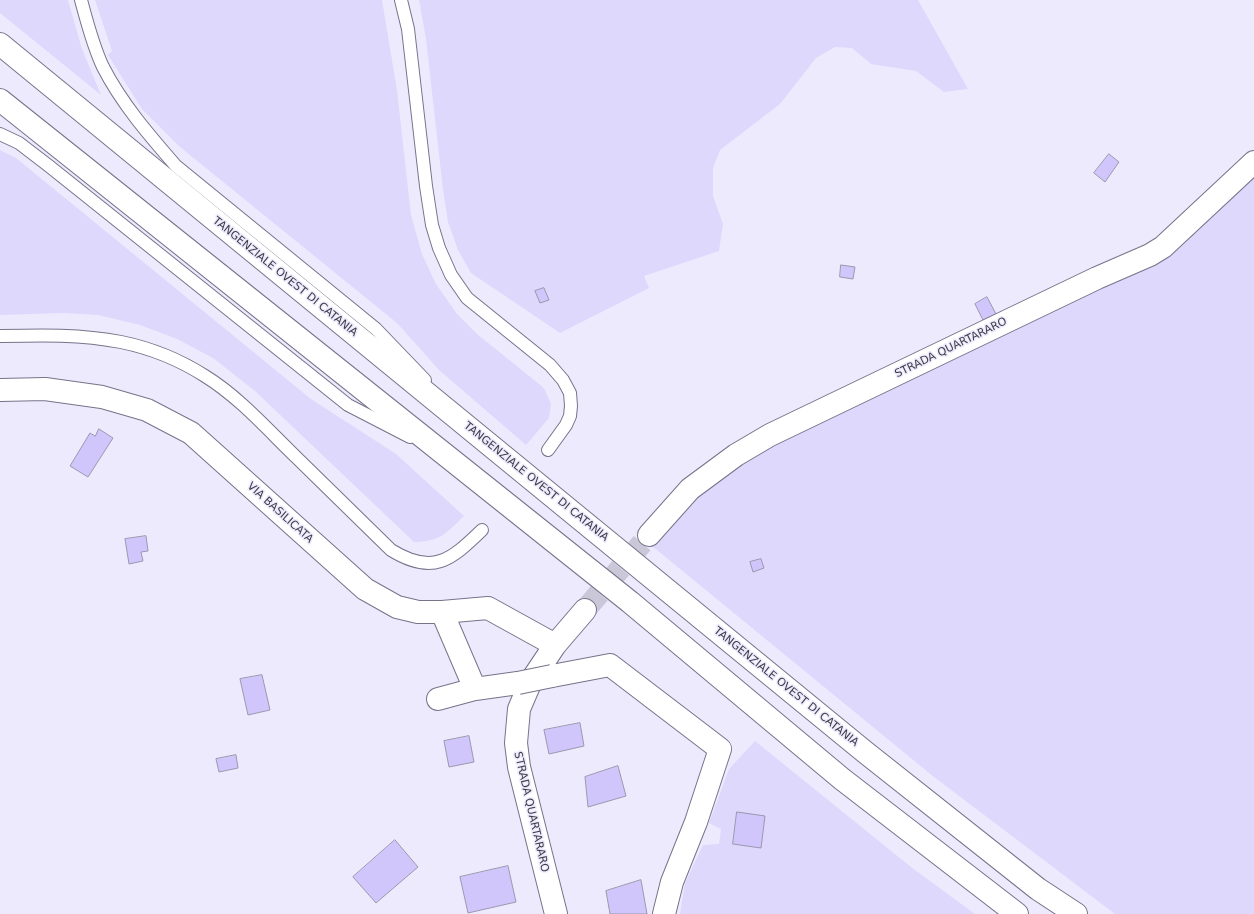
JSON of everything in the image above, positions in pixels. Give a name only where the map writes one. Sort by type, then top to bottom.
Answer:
[{"type":"main road","name":"TANGENZIALE OVEST DI CATANIA","points":[[0,44],[476,432],[865,752],[1038,889],[1076,914]]},
{"type":"main road","points":[[0,100],[630,602],[842,779],[1017,914]]},
{"type":"main road","name":"STRADA QUARTARARO","points":[[649,535],[690,489],[736,454],[770,435],[1097,278],[1150,255],[1163,247],[1254,162]]},
{"type":"main road","name":"VIA BASILICATA","points":[[0,390],[45,389],[102,397],[147,410],[191,433],[364,589],[397,607],[418,612],[442,612],[488,608],[555,645]]},
{"type":"main road","name":"STRADA QUARTARARO","points":[[556,914],[519,767],[516,743],[519,709],[531,681],[555,645],[585,610]]},
{"type":"main road","points":[[442,612],[475,689]]},
{"type":"main road","points":[[438,698],[475,689],[518,683],[610,665],[720,749],[696,822],[672,882],[664,914]]},
{"type":"lane","points":[[81,0],[89,29],[103,66],[122,100],[148,134],[176,166],[376,329],[476,432]]},
{"type":"lane","points":[[401,0],[408,29],[426,186],[432,226],[438,248],[451,275],[467,298],[550,366],[563,380],[570,393],[570,416],[566,425],[548,450]]},
{"type":"lane","points":[[0,134],[19,144],[49,166],[348,405],[444,454]]},
{"type":"lane","points":[[0,336],[85,336],[122,342],[152,351],[181,363],[205,376],[241,404],[391,550],[405,558],[421,563],[439,561],[452,557],[482,530]]},
{"type":"shaded area","points":[[0,0],[68,0],[82,49],[101,95],[0,13]]},
{"type":"shaded area","points":[[95,0],[382,0],[397,90],[411,215],[422,254],[436,284],[457,314],[477,334],[544,388],[551,404],[549,418],[526,445],[439,370],[397,323],[180,147],[142,109],[108,55],[112,51]]},
{"type":"shaded area","points":[[419,0],[918,0],[968,89],[944,92],[916,71],[871,64],[852,48],[835,47],[816,58],[780,104],[720,150],[713,168],[713,196],[723,224],[719,251],[644,276],[649,288],[560,333],[471,273],[458,250],[448,222],[443,190],[426,39]]},
{"type":"shaded area","points":[[0,150],[16,158],[311,399],[396,454],[464,516],[442,535],[423,542],[414,542],[255,391],[213,358],[177,339],[140,325],[98,315],[63,313],[0,315]]},
{"type":"shaded area","points":[[1254,170],[1254,914],[1115,914],[934,777],[652,546],[719,475],[772,444],[1099,286]]},
{"type":"shaded area","points":[[755,741],[911,867],[975,914],[680,914],[685,883],[703,845],[719,844],[721,829],[709,823],[729,769]]},
{"type":"building","points":[[1109,154],[1119,162],[1105,182],[1094,173]]},
{"type":"building","points":[[841,265],[855,267],[853,279],[840,277]]},
{"type":"building","points":[[544,288],[549,300],[540,303],[535,291]]},
{"type":"building","points":[[987,297],[996,314],[983,320],[975,304]]},
{"type":"building","points":[[99,429],[113,438],[88,477],[70,466],[90,433],[95,436]]},
{"type":"building","points":[[146,536],[148,551],[141,552],[143,561],[129,564],[125,539]]},
{"type":"building","points":[[761,559],[764,568],[753,572],[750,562]]},
{"type":"building","points":[[262,675],[270,710],[248,715],[240,679]]},
{"type":"building","points":[[580,723],[584,746],[549,754],[544,730]]},
{"type":"building","points":[[469,736],[474,762],[449,767],[444,741]]},
{"type":"building","points":[[236,755],[238,768],[219,772],[216,759]]},
{"type":"building","points":[[618,766],[626,796],[588,807],[585,777]]},
{"type":"building","points":[[737,812],[765,816],[761,848],[733,844]]},
{"type":"building","points":[[395,840],[418,867],[376,903],[353,877]]},
{"type":"building","points":[[508,866],[516,902],[468,913],[460,877]]},
{"type":"building","points":[[641,880],[647,914],[610,914],[606,891]]},
{"type":"tunnel","points":[[585,610],[649,535]]}]
